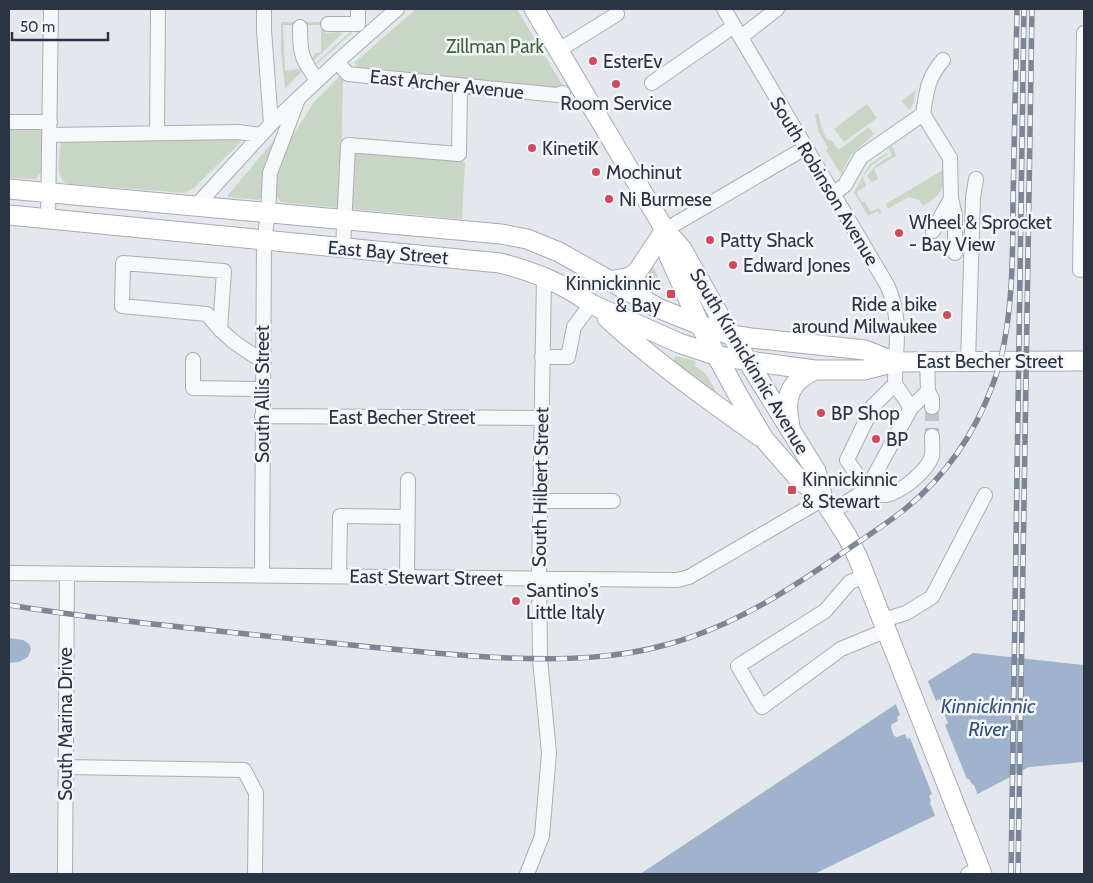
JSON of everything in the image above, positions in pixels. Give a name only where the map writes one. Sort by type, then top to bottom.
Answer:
[{"type":"main road","name":"South Kinnickinnic Avenue","points":[[534,9],[665,230],[682,249],[731,335],[816,471],[827,506]]},
{"type":"main road","name":"East Bay Street","points":[[9,189],[268,214],[464,230],[528,239],[559,252],[658,308],[731,335]]},
{"type":"main road","points":[[193,233],[195,207]]},
{"type":"main road","name":"East Bay Street","points":[[9,215],[500,263],[544,276],[591,304],[679,343],[715,355],[748,361]]},
{"type":"main road","name":"South Kinnickinnic Avenue","points":[[665,230],[669,256],[700,325],[715,355],[764,439],[798,478],[827,506],[847,536],[885,625],[963,826],[977,872]]},
{"type":"main road","points":[[609,281],[630,277],[637,272],[665,230]]},
{"type":"main road","points":[[528,239],[541,254],[545,264],[544,276]]},
{"type":"main road","points":[[591,304],[623,333],[720,408],[764,439]]},
{"type":"main road","name":"East Becher Street","points":[[731,335],[760,340],[865,350],[895,362]]},
{"type":"main road","name":"East Becher Street","points":[[748,361],[815,370],[864,370],[895,362],[1084,361]]},
{"type":"main road","points":[[791,430],[788,414],[789,396],[802,376],[815,370]]},
{"type":"street","points":[[48,219],[51,9]]},
{"type":"street","points":[[157,133],[158,9]]},
{"type":"street","points":[[264,9],[266,130]]},
{"type":"street","points":[[358,9],[358,24],[367,36]]},
{"type":"street","points":[[195,207],[266,130],[336,62],[397,9]]},
{"type":"street","name":"South Robinson Avenue","points":[[724,9],[893,298],[897,321],[895,384]]},
{"type":"street","points":[[652,83],[777,9]]},
{"type":"street","points":[[559,50],[617,14]]},
{"type":"street","points":[[328,24],[358,24]]},
{"type":"street","points":[[300,27],[300,50],[303,61],[318,80]]},
{"type":"street","points":[[1080,270],[1083,191],[1084,33]]},
{"type":"street","points":[[944,60],[933,72],[928,85],[923,114],[950,158],[951,198],[955,216],[955,253]]},
{"type":"street","name":"East Archer Avenue","points":[[336,62],[348,74],[557,95],[563,93]]},
{"type":"street","points":[[343,248],[348,145],[459,154],[460,86]]},
{"type":"street","name":"South Allis Street","points":[[262,575],[264,241],[268,214],[270,173],[298,99]]},
{"type":"street","points":[[832,194],[845,185],[861,157],[923,114]]},
{"type":"street","points":[[9,122],[50,129],[157,133],[266,130]]},
{"type":"street","points":[[665,230],[805,148]]},
{"type":"street","points":[[968,362],[973,198],[976,179]]},
{"type":"street","points":[[933,231],[951,198]]},
{"type":"street","points":[[220,330],[224,270],[123,263],[122,306],[208,314],[220,330],[237,346],[263,360]]},
{"type":"street","name":"South Hilbert Street","points":[[527,874],[542,836],[549,753],[540,659],[539,578],[544,276]]},
{"type":"street","points":[[542,357],[568,357],[574,327],[591,304]]},
{"type":"street","points":[[193,360],[193,388],[262,389]]},
{"type":"street","points":[[927,361],[928,391],[932,399],[932,407]]},
{"type":"street","points":[[911,408],[895,384],[874,406],[847,460],[867,489],[884,495],[898,491],[909,484],[928,464],[932,454],[932,436]]},
{"type":"street","points":[[867,489],[911,408],[928,391]]},
{"type":"street","name":"East Becher Street","points":[[262,416],[541,418]]},
{"type":"street","points":[[407,577],[408,480]]},
{"type":"street","name":"East Stewart Street","points":[[9,573],[677,580],[689,577],[827,506],[867,489]]},
{"type":"street","points":[[865,576],[850,582],[825,610],[738,666],[762,707],[841,649],[932,597],[985,495]]},
{"type":"street","points":[[540,501],[613,501]]},
{"type":"street","points":[[339,576],[340,516],[407,517]]},
{"type":"street","name":"South Marina Drive","points":[[64,874],[67,574]]},
{"type":"street","points":[[66,767],[244,770],[256,793],[255,874]]},
{"type":"green space","name":"Zillman Park","points":[[416,9],[517,9],[563,86],[559,89],[360,70],[354,63]]},
{"type":"green space","points":[[281,22],[325,22],[326,33],[340,32],[342,34],[313,61],[311,59],[316,53],[321,52],[321,25],[283,25],[285,71],[299,69],[302,71],[285,89],[281,51]]},
{"type":"green space","points":[[351,31],[352,33],[316,63]]},
{"type":"green space","points":[[339,77],[343,80],[340,203],[338,208],[281,202],[276,196],[276,176],[288,143],[314,102]]},
{"type":"green space","points":[[916,90],[914,102],[910,109],[908,109],[902,101]]},
{"type":"green space","points":[[867,104],[877,118],[844,142],[834,129]]},
{"type":"green space","points":[[818,113],[825,136],[837,148],[840,149],[869,127],[874,134],[851,155],[841,174],[826,150],[828,148],[818,131],[815,115]]},
{"type":"green space","points":[[9,129],[35,129],[42,131],[41,172],[36,179],[9,178]]},
{"type":"green space","points":[[281,132],[267,160],[263,197],[258,200],[228,197],[228,195]]},
{"type":"green space","points":[[236,138],[241,142],[195,187],[185,193],[69,184],[64,181],[59,172],[61,141]]},
{"type":"green space","points":[[893,147],[896,156],[874,169],[878,179],[872,182],[867,176],[876,165],[892,155],[888,148]]},
{"type":"green space","points":[[353,150],[430,156],[430,159],[465,162],[462,219],[352,209]]},
{"type":"green space","points":[[887,153],[871,166],[863,177],[866,186],[858,191],[857,194],[871,212],[878,208],[882,212],[879,214],[877,211],[868,216],[854,192],[870,164]]},
{"type":"green space","points":[[943,170],[943,187],[941,192],[933,199],[923,206],[919,200],[908,197],[888,209],[886,204]]},
{"type":"green space","points":[[651,262],[662,285],[658,288],[660,292],[639,282]]},
{"type":"green space","points":[[675,356],[696,361],[695,366],[705,373],[719,397],[673,363]]},
{"type":"water","points":[[9,638],[23,640],[29,644],[31,649],[28,657],[19,662],[9,663]]},
{"type":"water","name":"Kinnickinnic River","points":[[973,653],[1084,665],[1084,762],[1029,767],[955,806],[814,874],[640,874],[928,681]]},
{"type":"pier","points":[[927,679],[936,701],[940,699],[948,723],[945,725],[967,779],[974,785],[977,793],[976,796],[978,797],[936,818],[930,803],[929,796],[932,794],[910,738],[907,739],[905,734],[897,737],[894,736],[891,727],[892,724],[898,721],[897,717],[900,715],[895,702]]},
{"type":"tunnel","points":[[932,407],[932,436]]},
{"type":"railway","points":[[9,605],[118,620],[379,648],[482,657],[549,659],[609,656],[669,644],[694,636],[741,616],[786,590],[878,529],[920,496],[958,452],[986,402],[1000,363],[1005,341],[1010,294],[1013,246],[1017,9]]},
{"type":"railway","points":[[1011,874],[1024,9]]},
{"type":"railway","points":[[1018,874],[1032,9]]},
{"type":"place","name":"EsterEv","points":[[593,61]]},
{"type":"place","name":"Room Service","points":[[616,84]]},
{"type":"place","name":"KinetiK","points":[[532,148]]},
{"type":"place","name":"Mochinut","points":[[596,172]]},
{"type":"place","name":"Ni Burmese","points":[[609,199]]},
{"type":"place","name":"Wheel & Sprocket - Bay View","points":[[899,233]]},
{"type":"place","name":"Patty Shack","points":[[710,240]]},
{"type":"place","name":"Edward Jones","points":[[733,265]]},
{"type":"place","name":"Kinnickinnic & Bay","points":[[671,294]]},
{"type":"place","name":"Ride a bike around Milwaukee","points":[[947,315]]},
{"type":"place","name":"BP Shop","points":[[821,413]]},
{"type":"place","name":"BP","points":[[876,439]]},
{"type":"place","name":"Kinnickinnic & Stewart","points":[[792,490]]},
{"type":"place","name":"Santino's Little Italy","points":[[516,601]]}]
